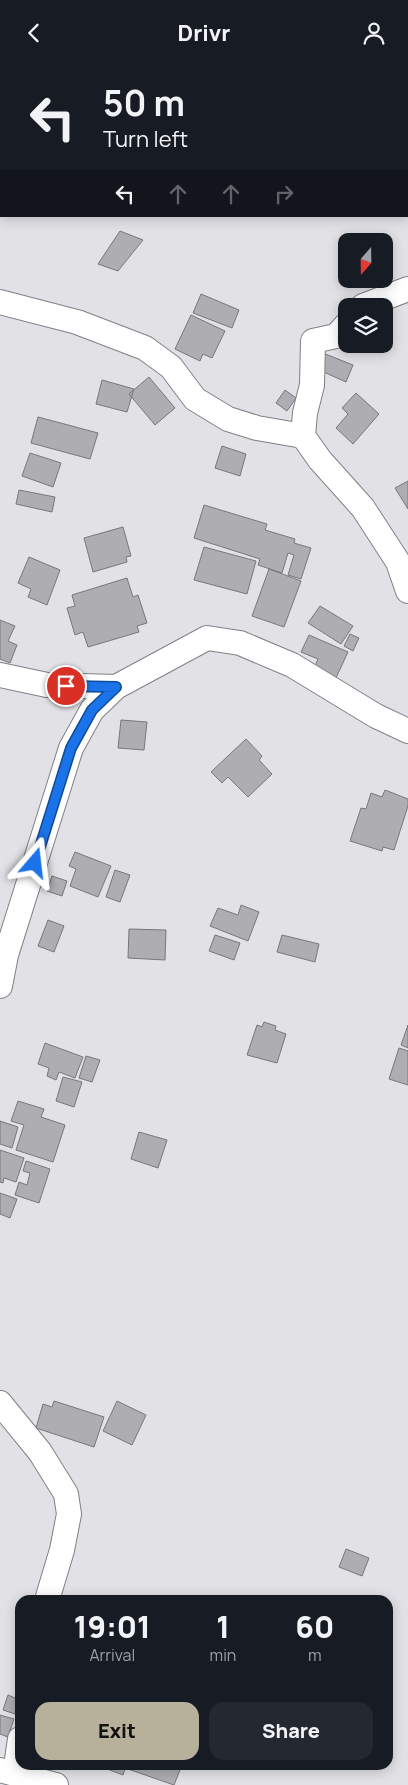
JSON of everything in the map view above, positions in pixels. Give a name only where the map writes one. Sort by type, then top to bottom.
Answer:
[{"type":"street","points":[[384,298],[408,289]]},
{"type":"street","points":[[0,302],[77,322],[145,348],[171,367],[195,399],[228,419],[257,428],[303,436]]},
{"type":"street","points":[[338,334],[336,336],[313,341],[312,385],[305,413],[303,436],[320,460],[363,508],[398,562],[408,591]]},
{"type":"street","points":[[0,986],[6,955],[71,748],[92,710],[116,687],[207,638],[240,643],[292,665],[376,716],[408,731]]},
{"type":"street","points":[[0,675],[47,685],[116,687]]},
{"type":"street","points":[[0,1403],[40,1452],[66,1494],[69,1514],[62,1550],[48,1595]]},
{"type":"street","points":[[15,1752],[7,1772],[56,1785]]},
{"type":"building","points":[[120,231],[143,240],[118,271],[98,264]]},
{"type":"building","points":[[201,294],[239,310],[232,328],[193,313]]},
{"type":"building","points":[[191,315],[225,331],[212,358],[203,354],[200,361],[175,349]]},
{"type":"building","points":[[323,353],[353,365],[346,382],[317,369]]},
{"type":"building","points":[[149,377],[175,408],[155,425],[129,394]]},
{"type":"building","points":[[102,380],[134,389],[127,412],[96,404]]},
{"type":"building","points":[[285,390],[296,398],[287,411],[276,403]]},
{"type":"building","points":[[356,393],[379,414],[353,444],[336,428],[348,414],[342,408]]},
{"type":"building","points":[[38,417],[98,433],[90,459],[31,443]]},
{"type":"building","points":[[222,446],[246,454],[240,476],[215,468]]},
{"type":"building","points":[[30,453],[61,463],[53,487],[22,476]]},
{"type":"building","points":[[408,481],[408,509],[395,488]]},
{"type":"building","points":[[19,490],[55,497],[52,512],[16,504]]},
{"type":"building","points":[[204,505],[267,524],[265,530],[295,539],[294,543],[311,548],[301,579],[288,575],[294,555],[288,553],[282,573],[258,565],[260,559],[194,538]]},
{"type":"building","points":[[123,527],[131,556],[126,557],[127,562],[93,572],[84,538]]},
{"type":"building","points":[[204,547],[256,561],[247,594],[194,580]]},
{"type":"building","points":[[29,557],[60,570],[47,605],[28,597],[31,589],[18,583]]},
{"type":"building","points":[[269,569],[301,581],[284,627],[252,616]]},
{"type":"building","points":[[127,578],[133,597],[138,595],[147,623],[137,626],[139,632],[88,647],[83,632],[75,635],[67,608],[75,606],[72,595]]},
{"type":"building","points":[[320,606],[353,626],[341,644],[308,623]]},
{"type":"building","points":[[0,620],[15,626],[8,641],[17,645],[10,663],[0,659]]},
{"type":"building","points":[[350,634],[359,638],[353,651],[344,646]]},
{"type":"building","points":[[309,635],[348,652],[335,680],[313,670],[318,659],[301,652]]},
{"type":"building","points":[[121,720],[147,722],[144,750],[118,748]]},
{"type":"building","points":[[246,739],[262,756],[259,760],[272,774],[248,797],[228,777],[222,783],[211,772]]},
{"type":"building","points":[[385,790],[408,799],[408,806],[394,850],[383,847],[382,851],[350,841],[361,808],[366,809],[371,793],[382,797]]},
{"type":"building","points":[[75,852],[111,866],[98,897],[70,886],[76,869],[69,866]]},
{"type":"building","points":[[115,870],[130,875],[120,902],[106,897]]},
{"type":"building","points":[[52,876],[67,881],[62,896],[47,891]]},
{"type":"building","points":[[241,905],[259,912],[248,941],[210,926],[218,908],[238,915]]},
{"type":"building","points":[[48,920],[64,926],[54,952],[38,946]]},
{"type":"building","points":[[129,929],[166,930],[165,960],[128,958]]},
{"type":"building","points":[[215,935],[240,943],[234,960],[209,951]]},
{"type":"building","points":[[282,935],[319,944],[315,962],[277,952]]},
{"type":"building","points":[[264,1022],[276,1026],[275,1030],[286,1034],[277,1063],[247,1055],[257,1025],[262,1027]]},
{"type":"building","points":[[408,1025],[408,1048],[401,1045]]},
{"type":"building","points":[[45,1043],[83,1057],[75,1078],[59,1072],[56,1080],[47,1076],[49,1068],[38,1064]]},
{"type":"building","points":[[399,1048],[408,1051],[408,1085],[389,1079]]},
{"type":"building","points":[[86,1056],[100,1060],[92,1082],[79,1078]]},
{"type":"building","points":[[63,1077],[82,1082],[74,1107],[56,1101]]},
{"type":"building","points":[[18,1101],[44,1109],[41,1117],[65,1125],[53,1162],[16,1150],[24,1125],[11,1121]]},
{"type":"building","points":[[0,1121],[18,1127],[12,1148],[0,1144]]},
{"type":"building","points":[[139,1132],[167,1140],[158,1168],[131,1159]]},
{"type":"building","points":[[0,1150],[24,1158],[16,1182],[4,1178],[3,1183],[0,1182]]},
{"type":"building","points":[[26,1161],[50,1169],[39,1203],[15,1195],[19,1182],[27,1185],[30,1173],[23,1171]]},
{"type":"building","points":[[0,1193],[17,1199],[10,1218],[0,1214]]},
{"type":"building","points":[[54,1401],[104,1417],[94,1447],[36,1428],[43,1404],[52,1407]]},
{"type":"building","points":[[117,1401],[146,1415],[132,1445],[103,1431]]},
{"type":"building","points":[[346,1549],[369,1558],[362,1576],[339,1567]]},
{"type":"building","points":[[8,1695],[15,1698],[15,1714],[3,1710]]},
{"type":"building","points":[[0,1715],[14,1719],[8,1737],[0,1734]]},
{"type":"building","points":[[110,1770],[124,1770],[123,1775]]},
{"type":"building","points":[[131,1770],[180,1770],[174,1785]]},
{"type":"route","points":[[35,863],[71,748],[92,710],[116,687],[66,686]]}]
